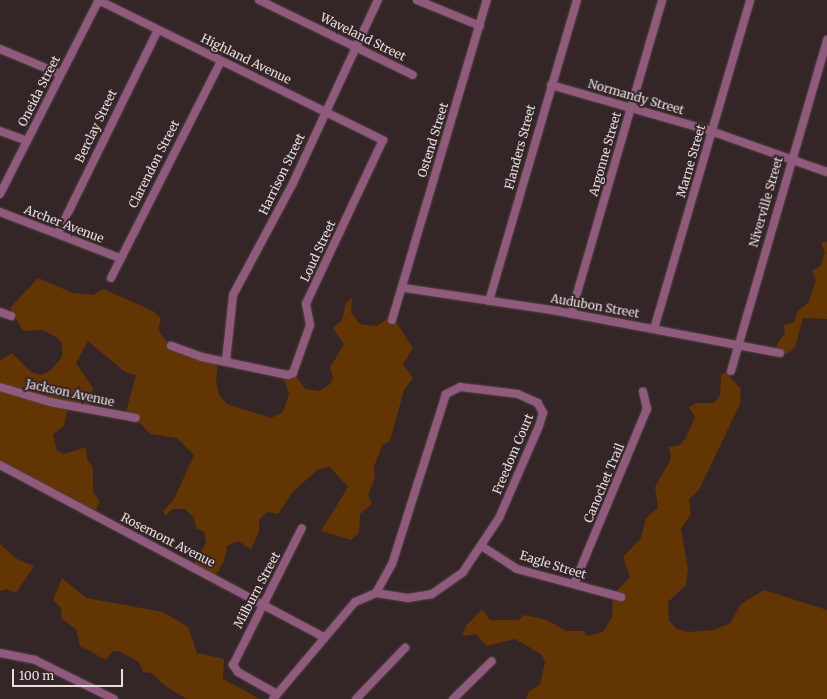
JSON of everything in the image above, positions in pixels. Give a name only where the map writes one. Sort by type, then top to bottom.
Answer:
[{"type":"street","name":"Highland Avenue","points":[[99,0],[383,140]]},
{"type":"street","name":"Oneida Street","points":[[0,194],[99,0]]},
{"type":"street","name":"Waveland Street","points":[[259,0],[413,75]]},
{"type":"street","name":"Harrison Street","points":[[226,361],[232,295],[293,182],[378,0]]},
{"type":"street","points":[[417,0],[480,26]]},
{"type":"street","name":"Ostend Street","points":[[392,320],[404,288],[487,0]]},
{"type":"street","name":"Flanders Street","points":[[489,301],[577,0]]},
{"type":"street","name":"Argonne Street","points":[[571,314],[662,0]]},
{"type":"street","name":"Marne Street","points":[[654,329],[750,0]]},
{"type":"street","name":"Berclay Street","points":[[58,233],[158,30]]},
{"type":"street","name":"Niverville Street","points":[[732,371],[737,345],[827,40]]},
{"type":"street","points":[[0,49],[60,74]]},
{"type":"street","name":"Clarendon Street","points":[[111,278],[221,61]]},
{"type":"street","name":"Normandy Street","points":[[551,85],[792,157],[827,172]]},
{"type":"street","points":[[0,131],[27,141]]},
{"type":"street","name":"Loud Street","points":[[226,361],[290,375],[310,325],[306,304],[383,140]]},
{"type":"street","name":"Archer Avenue","points":[[0,212],[120,258]]},
{"type":"street","name":"Audubon Street","points":[[404,288],[571,314],[780,353]]},
{"type":"street","points":[[0,312],[11,316]]},
{"type":"street","points":[[171,346],[226,361]]},
{"type":"street","name":"Jackson Avenue","points":[[0,387],[50,402],[136,418]]},
{"type":"street","name":"Freedom Court","points":[[460,387],[518,394],[538,403],[543,413],[499,518],[483,547],[463,572],[440,591],[408,598],[376,593],[392,564],[442,401],[446,394],[460,387]]},
{"type":"street","name":"Canochet Trail","points":[[574,584],[647,409],[643,391]]},
{"type":"street","name":"Rosemont Avenue","points":[[0,465],[262,602],[324,637]]},
{"type":"street","name":"Milburn Street","points":[[275,697],[238,672],[233,665],[262,602],[299,540],[302,528]]},
{"type":"street","name":"Eagle Street","points":[[483,547],[517,569],[621,597]]},
{"type":"street","points":[[275,697],[347,608],[376,593]]},
{"type":"street","points":[[356,699],[405,648]]},
{"type":"street","points":[[0,653],[36,660],[112,699]]},
{"type":"street","points":[[453,699],[492,661]]},
{"type":"shaded area","points":[[821,242],[827,242],[827,319],[803,318],[795,347],[787,354],[773,351],[785,333],[784,325],[794,322],[798,311],[809,302],[816,280],[812,271],[820,266],[825,253]]},
{"type":"shaded area","points":[[38,278],[73,293],[93,295],[103,289],[153,311],[161,319],[158,329],[169,345],[218,360],[216,380],[219,395],[227,404],[271,418],[283,412],[289,394],[282,375],[294,373],[305,389],[319,391],[329,385],[333,378],[330,368],[344,344],[333,328],[342,320],[346,303],[352,298],[351,313],[360,324],[376,326],[392,316],[413,348],[403,364],[413,378],[404,390],[390,441],[383,444],[374,466],[375,478],[368,495],[372,504],[360,514],[359,533],[351,540],[321,531],[348,487],[330,467],[318,469],[293,492],[278,514],[267,512],[259,520],[259,532],[251,549],[238,541],[227,546],[224,561],[215,577],[194,564],[206,543],[204,532],[196,528],[194,518],[185,509],[173,509],[165,516],[163,511],[174,499],[194,455],[177,438],[150,434],[136,419],[125,416],[136,375],[125,372],[88,341],[76,363],[93,388],[88,410],[68,406],[64,426],[53,434],[57,451],[64,454],[86,447],[87,459],[93,468],[93,491],[100,502],[93,514],[0,466],[0,361],[12,353],[31,372],[41,375],[50,371],[62,357],[62,343],[57,337],[42,330],[23,331],[10,308]]},
{"type":"shaded area","points":[[730,369],[730,377],[741,389],[740,404],[699,490],[689,499],[691,514],[681,529],[688,569],[686,585],[668,602],[669,621],[677,629],[688,632],[714,630],[730,623],[741,604],[764,590],[827,610],[827,699],[526,699],[529,691],[540,685],[545,662],[541,654],[515,639],[486,646],[476,634],[462,636],[466,626],[482,609],[490,620],[518,620],[524,615],[547,620],[566,631],[583,631],[587,636],[603,632],[612,617],[613,595],[630,577],[623,557],[641,538],[646,518],[658,508],[655,487],[671,459],[669,447],[680,445],[685,439],[695,417],[689,407],[696,403],[714,403],[720,395],[721,375]]},
{"type":"shaded area","points":[[0,544],[17,559],[34,566],[16,593],[6,589],[0,591]]},
{"type":"shaded area","points":[[62,578],[86,598],[163,612],[188,627],[197,653],[224,659],[223,679],[260,699],[187,699],[164,685],[152,673],[143,672],[139,662],[119,651],[112,652],[106,660],[80,646],[76,629],[62,619],[61,608],[53,600]]}]
